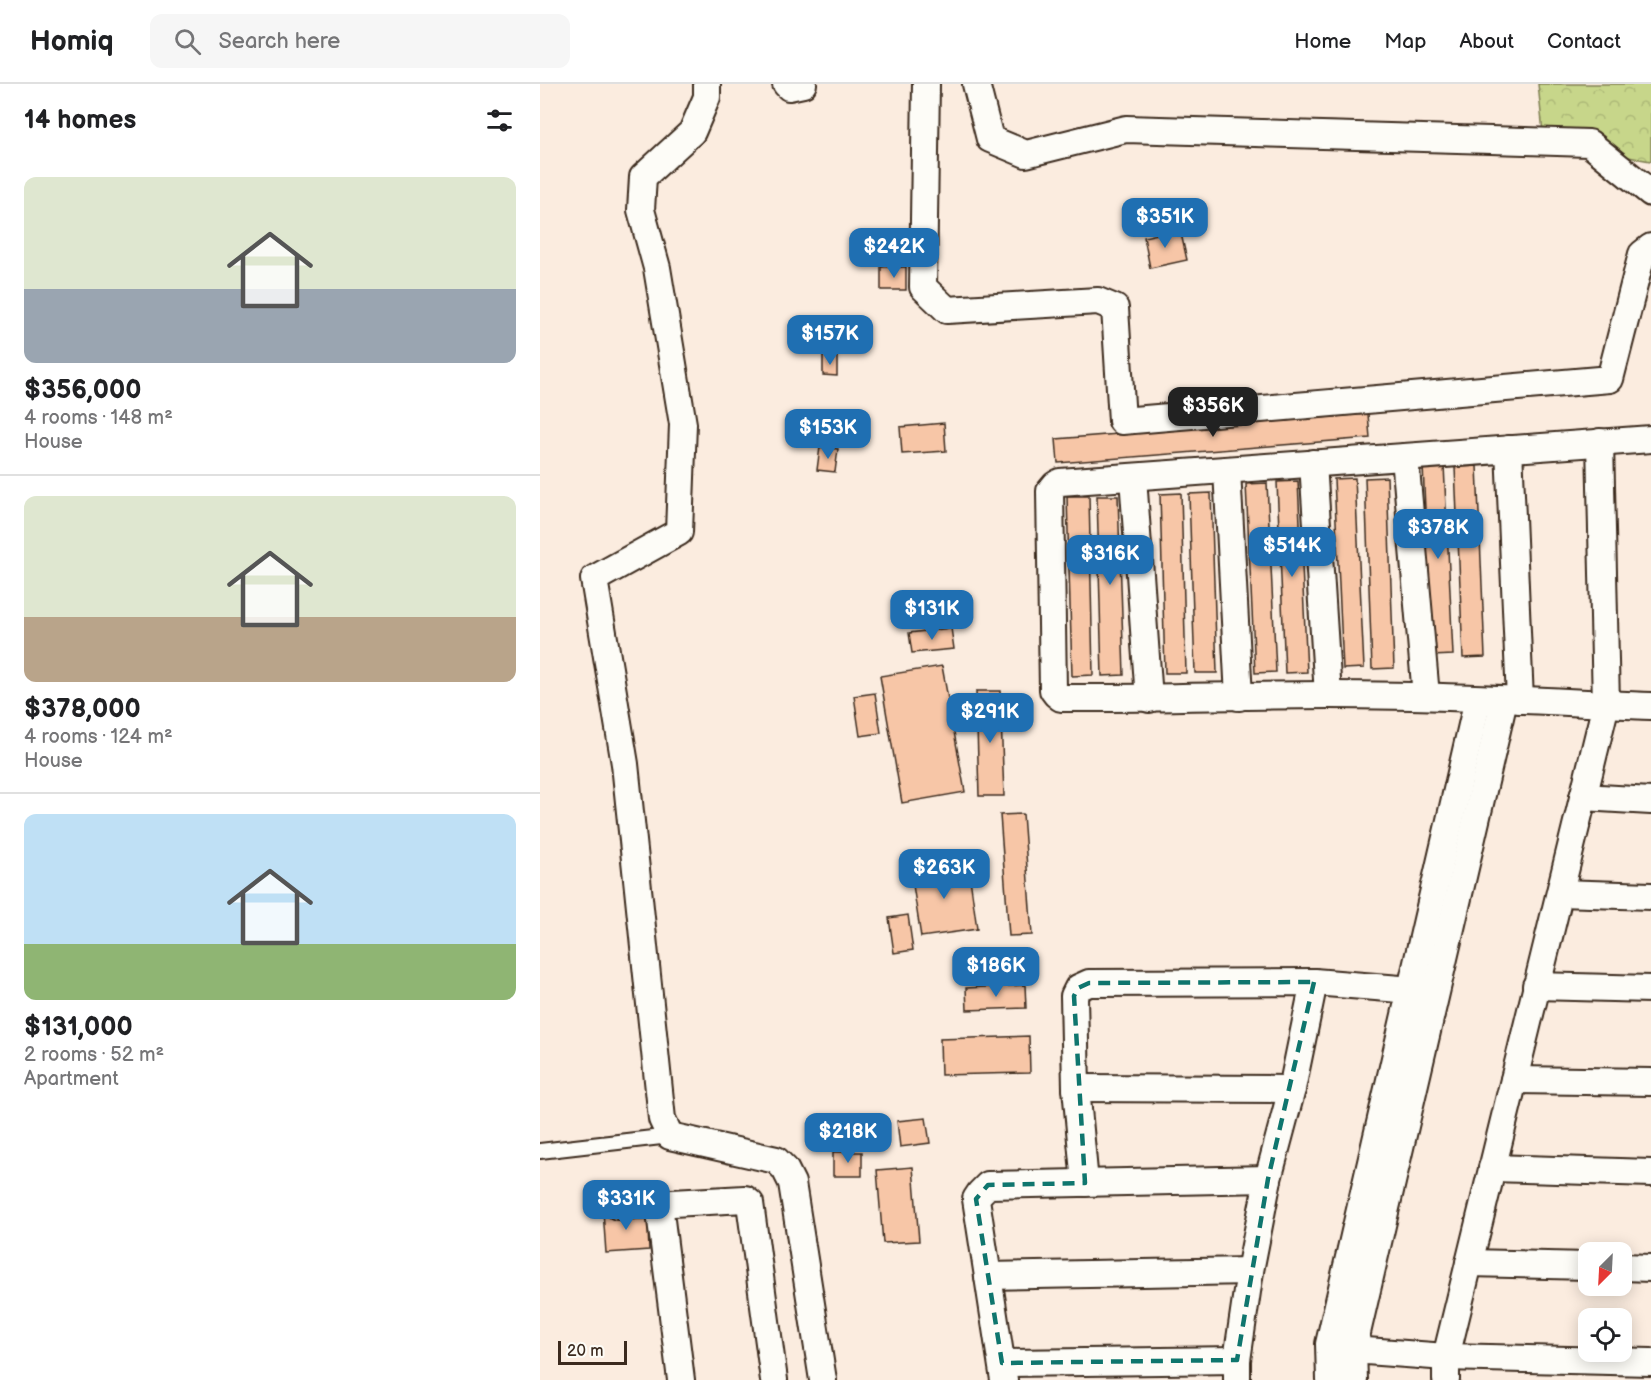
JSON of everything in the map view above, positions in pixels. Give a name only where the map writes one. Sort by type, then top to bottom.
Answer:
[{"type":"street","points":[[707,84],[707,97],[692,132],[643,177],[641,210],[657,268],[683,424],[679,532],[594,579],[625,764],[662,1119],[670,1136],[776,1160],[785,1169],[792,1183],[823,1380]]},
{"type":"street","points":[[786,84],[789,87],[802,84]]},
{"type":"street","points":[[926,84],[923,287],[947,310],[1098,301],[1115,308],[1122,421],[1610,379],[1642,254],[1651,247]]},
{"type":"street","points":[[976,84],[990,139],[1026,154],[1126,129],[1589,143],[1651,193]]},
{"type":"street","points":[[1651,439],[1060,482],[1050,491],[1053,690],[1062,698],[1426,696],[1651,706]]},
{"type":"street","points":[[1446,1369],[1469,1263],[1606,704],[1600,442]]},
{"type":"street","points":[[1354,1380],[1353,1350],[1436,992],[1512,700],[1509,449]]},
{"type":"street","points":[[1404,457],[1426,696]]},
{"type":"street","points":[[1313,463],[1329,695]]},
{"type":"street","points":[[1227,470],[1239,697]]},
{"type":"street","points":[[1133,477],[1149,699]]},
{"type":"street","points":[[1330,1380],[1329,1344],[1478,699]]},
{"type":"street","points":[[1583,797],[1651,801]]},
{"type":"street","points":[[1560,893],[1651,896]]},
{"type":"street","points":[[1085,1183],[1076,1088],[1074,996],[1078,988],[1089,983],[1314,982],[1436,992]]},
{"type":"street","points":[[1268,1179],[988,1185],[976,1199],[1003,1372],[1237,1370],[1250,1271],[1268,1179],[1292,1089],[1314,982]]},
{"type":"street","points":[[1536,986],[1651,989]]},
{"type":"street","points":[[1514,1080],[1651,1082]]},
{"type":"street","points":[[1076,1088],[1292,1089]]},
{"type":"street","points":[[1492,1168],[1651,1173]]},
{"type":"street","points":[[618,1206],[745,1200],[750,1203],[774,1380]]},
{"type":"street","points":[[659,1204],[681,1380]]},
{"type":"street","points":[[1469,1263],[1578,1266]]},
{"type":"street","points":[[1632,1267],[1651,1268]]},
{"type":"street","points":[[988,1276],[1250,1271]]},
{"type":"street","points":[[1329,1344],[1446,1369],[1651,1362]]},
{"type":"lane","points":[[540,1151],[670,1136]]},
{"type":"highlighted area","points":[[1314,982],[1268,1179],[1237,1360],[1002,1363],[976,1199],[988,1185],[1085,1183],[1074,996],[1078,988],[1089,983]]},
{"type":"green space","points":[[1538,84],[1651,84],[1651,161],[1544,142]]},
{"type":"building","points":[[1180,229],[1187,260],[1150,268],[1144,237]]},
{"type":"building","points":[[881,267],[906,267],[906,290],[881,290]]},
{"type":"building","points":[[823,355],[837,356],[837,376],[823,375]]},
{"type":"building","points":[[1368,414],[1370,438],[1058,463],[1056,439]]},
{"type":"building","points":[[944,423],[946,451],[902,454],[900,427]]},
{"type":"building","points":[[820,447],[838,449],[835,472],[817,470]]},
{"type":"building","points":[[1444,465],[1453,655],[1432,656],[1423,466]]},
{"type":"building","points":[[1477,466],[1485,657],[1463,658],[1455,467]]},
{"type":"building","points":[[1387,477],[1394,668],[1372,669],[1365,478]]},
{"type":"building","points":[[1355,478],[1364,668],[1343,669],[1334,479]]},
{"type":"building","points":[[1298,481],[1307,672],[1285,673],[1277,482]]},
{"type":"building","points":[[1267,483],[1276,672],[1255,673],[1246,484]]},
{"type":"building","points":[[1181,493],[1186,673],[1165,673],[1160,494]]},
{"type":"building","points":[[1211,493],[1217,673],[1195,673],[1189,494]]},
{"type":"building","points":[[1067,496],[1089,496],[1093,675],[1072,676]]},
{"type":"building","points":[[1097,496],[1118,496],[1124,675],[1102,676]]},
{"type":"building","points":[[951,628],[954,649],[912,653],[909,633]]},
{"type":"building","points":[[942,666],[965,792],[902,803],[880,676]]},
{"type":"building","points":[[976,691],[1000,691],[1004,796],[979,796]]},
{"type":"building","points":[[875,693],[881,733],[860,736],[854,696]]},
{"type":"building","points":[[1023,814],[1032,935],[1009,936],[1000,815]]},
{"type":"building","points":[[968,864],[977,929],[921,937],[911,872]]},
{"type":"building","points":[[908,915],[913,950],[894,953],[889,918]]},
{"type":"building","points":[[1025,985],[1026,1008],[967,1010],[966,988]]},
{"type":"building","points":[[1029,1036],[1030,1073],[941,1075],[940,1039]]},
{"type":"building","points":[[926,1118],[930,1143],[900,1147],[897,1121]]},
{"type":"building","points":[[833,1152],[862,1152],[862,1176],[833,1176]]},
{"type":"building","points":[[913,1167],[919,1241],[883,1243],[877,1170]]},
{"type":"building","points":[[647,1209],[649,1250],[606,1253],[603,1211]]}]
